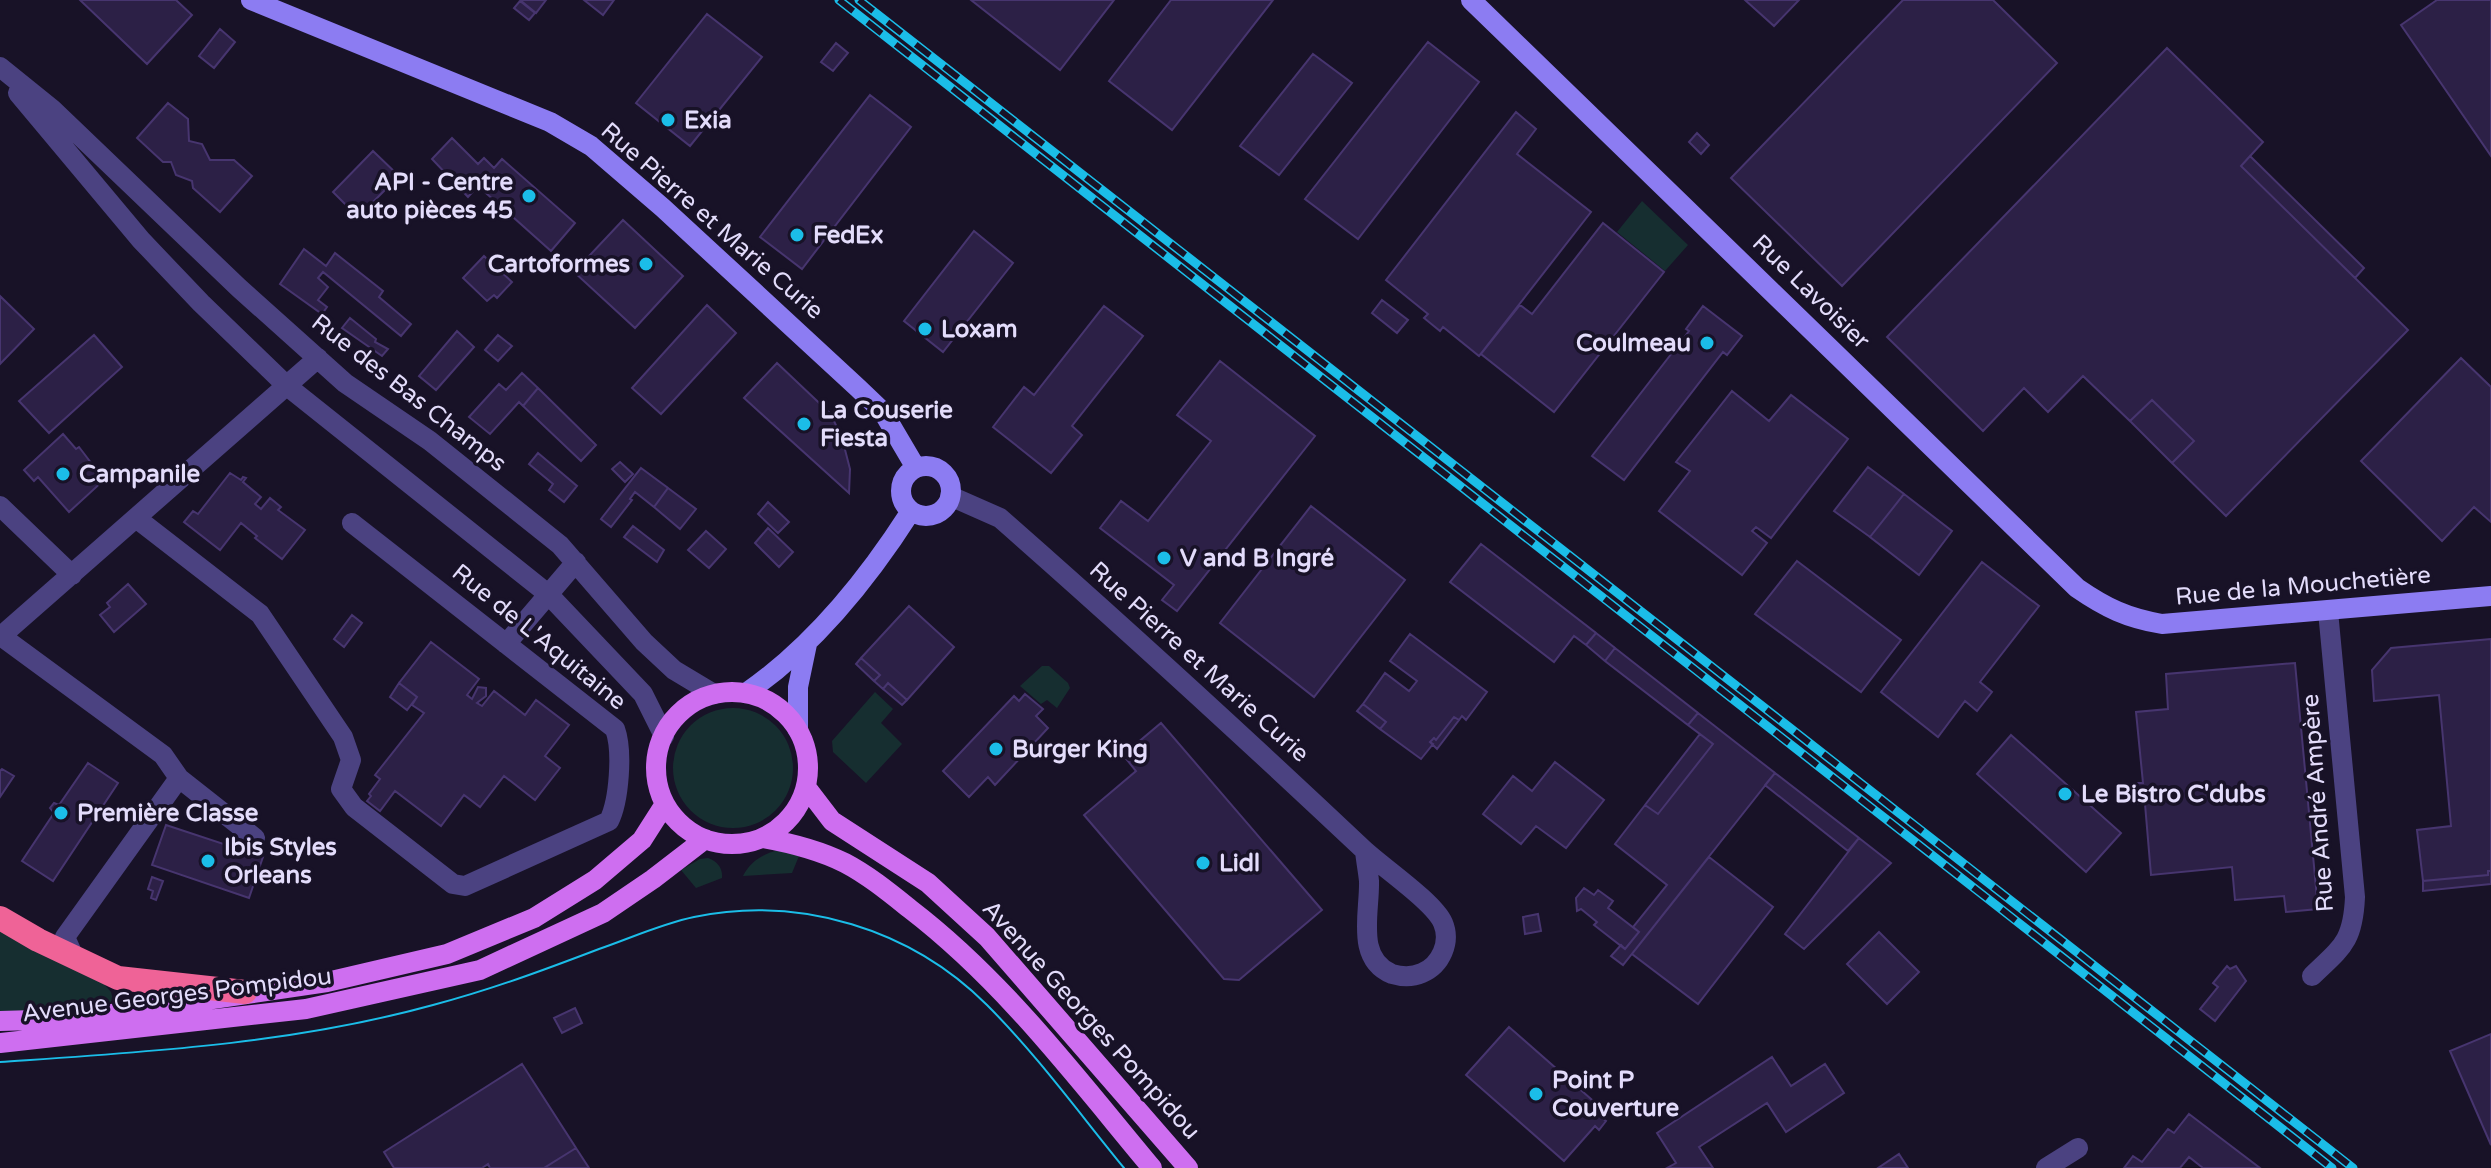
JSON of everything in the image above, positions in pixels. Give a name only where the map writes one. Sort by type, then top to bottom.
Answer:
[{"type":"highway","points":[[0,918],[118,978],[245,992]]},
{"type":"main road","points":[[746,693],[767,700],[785,713],[798,730],[806,748],[806,787],[790,817],[763,838],[737,844],[705,839],[675,818],[665,804],[659,787],[658,752],[676,717],[693,703],[714,694],[746,693]]},
{"type":"main road","name":"Avenue Georges Pompidou","points":[[806,787],[832,821],[928,883],[987,937],[1188,1168]]},
{"type":"main road","name":"Avenue Georges Pompidou","points":[[0,1021],[68,1019],[120,1013],[327,982],[447,954],[534,918],[595,880],[627,855],[649,832],[665,804]]},
{"type":"main road","name":"Avenue Georges Pompidou","points":[[763,838],[809,848],[845,863],[941,932],[1012,1001],[1152,1168]]},
{"type":"main road","name":"Avenue Georges Pompidou","points":[[0,1043],[306,1009],[480,970],[603,913],[705,839]]},
{"type":"street","name":"Rue Pierre et Marie Curie","points":[[251,0],[550,122],[591,146],[883,412],[916,468]]},
{"type":"street","name":"Rue Lavoisier","points":[[1471,0],[2077,588],[2104,607],[2121,614]]},
{"type":"street","name":"Rue des Bas Champs","points":[[0,69],[87,141],[239,288],[345,383],[430,441],[560,545],[644,642],[674,670],[714,694]]},
{"type":"street","name":"Rue des Bas Champs","points":[[0,69],[141,240],[201,303],[287,386],[548,594],[643,694],[664,736]]},
{"type":"street","points":[[255,838],[179,778],[163,755],[1,636],[318,358]]},
{"type":"street","points":[[931,467],[945,474],[950,496],[944,508],[932,515],[918,514],[911,511],[902,499],[902,484],[916,468],[931,467]]},
{"type":"street","name":"Rue Pierre et Marie Curie","points":[[950,496],[1000,518],[1365,851],[1437,912],[1446,936],[1444,948],[1434,965],[1419,975],[1395,975],[1375,962],[1370,952],[1367,937],[1369,882],[1365,851]]},
{"type":"street","points":[[0,506],[72,575]]},
{"type":"street","points":[[746,693],[777,672],[807,644],[882,557],[911,511]]},
{"type":"street","name":"Rue de L'Aquitaine","points":[[136,518],[260,614],[343,737],[351,760],[341,789],[354,807],[453,884],[465,886],[609,821],[615,810],[620,742],[615,729],[352,523]]},
{"type":"street","points":[[506,644],[576,562]]},
{"type":"street","name":"Rue de la Mouchetière","points":[[2121,614],[2162,624],[2491,596]]},
{"type":"street","name":"Rue André Ampère","points":[[2312,976],[2338,953],[2348,937],[2353,923],[2355,897],[2328,611]]},
{"type":"street","points":[[798,730],[798,687],[807,644]]},
{"type":"street","points":[[74,957],[65,937],[179,778]]},
{"type":"street","points":[[2046,1168],[2078,1148]]},
{"type":"green space","points":[[1642,201],[1688,245],[1665,271],[1617,232]]},
{"type":"green space","points":[[1042,666],[1049,666],[1070,688],[1057,708],[1047,700],[1041,704],[1020,686]]},
{"type":"green space","points":[[875,692],[893,709],[881,723],[902,744],[866,783],[833,752],[832,741]]},
{"type":"green space","points":[[733,708],[756,713],[775,726],[788,745],[793,768],[788,791],[775,810],[756,823],[733,828],[710,823],[691,810],[678,791],[673,768],[678,745],[691,726],[710,713]]},
{"type":"green space","points":[[778,850],[799,856],[792,873],[743,876],[757,859]]},
{"type":"green space","points":[[708,858],[719,865],[722,878],[696,888],[681,870]]},
{"type":"green space","points":[[0,930],[104,984],[113,1000],[75,1014],[0,1016]]},
{"type":"building","points":[[80,0],[176,0],[192,15],[147,64]]},
{"type":"building","points":[[520,0],[546,0],[536,13]]},
{"type":"building","points":[[584,0],[614,0],[603,15]]},
{"type":"building","points":[[971,0],[1114,0],[1060,70]]},
{"type":"building","points":[[1171,0],[1273,0],[1172,130],[1109,81]]},
{"type":"building","points":[[1745,0],[1799,0],[1774,26]]},
{"type":"building","points":[[1903,0],[1993,0],[2057,63],[1842,286],[1731,178]]},
{"type":"building","points":[[2437,0],[2491,0],[2491,156],[2401,25]]},
{"type":"building","points":[[520,1],[535,13],[529,20],[514,8]]},
{"type":"building","points":[[707,14],[762,57],[690,146],[636,103]]},
{"type":"building","points":[[220,29],[235,42],[214,68],[199,56]]},
{"type":"building","points":[[1428,42],[1479,82],[1358,239],[1305,199]]},
{"type":"building","points":[[836,43],[848,53],[833,71],[821,62]]},
{"type":"building","points":[[2167,48],[2263,142],[2241,166],[2408,330],[2226,516],[2172,463],[2194,441],[2152,400],[2130,421],[2083,376],[2048,412],[2024,388],[1983,431],[1887,337]]},
{"type":"building","points":[[1313,54],[1352,83],[1279,175],[1240,146]]},
{"type":"building","points":[[870,95],[911,127],[802,269],[760,237]]},
{"type":"building","points":[[168,103],[188,119],[189,141],[202,144],[210,160],[234,160],[252,176],[220,212],[193,188],[192,181],[176,175],[171,162],[163,162],[137,138]]},
{"type":"building","points":[[1516,112],[1536,129],[1517,154],[1591,212],[1479,356],[1443,327],[1440,331],[1424,318],[1428,314],[1386,280]]},
{"type":"building","points":[[1697,133],[1709,145],[1701,154],[1689,142]]},
{"type":"building","points":[[452,138],[478,164],[484,158],[494,168],[502,159],[575,223],[551,251],[478,186],[468,197],[432,159]]},
{"type":"building","points":[[373,151],[399,176],[358,217],[333,192]]},
{"type":"building","points":[[2250,156],[2364,268],[2355,278],[2241,166]]},
{"type":"building","points":[[623,220],[683,276],[635,328],[574,272]]},
{"type":"building","points":[[1603,223],[1664,272],[1554,412],[1481,354],[1520,305],[1532,314]]},
{"type":"building","points":[[974,231],[1013,263],[943,352],[904,321]]},
{"type":"building","points":[[304,249],[326,266],[335,253],[383,291],[379,297],[411,324],[401,336],[323,272],[318,278],[328,287],[318,300],[327,307],[322,314],[280,284]]},
{"type":"building","points":[[484,256],[512,282],[497,298],[494,295],[487,301],[463,278]]},
{"type":"building","points":[[0,296],[34,329],[0,364]]},
{"type":"building","points":[[1382,300],[1408,320],[1397,333],[1372,313]]},
{"type":"building","points":[[707,305],[736,333],[661,414],[632,388]]},
{"type":"building","points":[[1104,306],[1143,336],[1072,426],[1082,435],[1051,473],[993,427],[1024,387],[1034,395]]},
{"type":"building","points":[[1703,306],[1742,336],[1727,355],[1723,352],[1624,480],[1592,456],[1689,331],[1686,329]]},
{"type":"building","points":[[350,318],[376,339],[375,342],[388,349],[382,356],[342,328]]},
{"type":"building","points":[[457,331],[474,347],[436,390],[419,376]]},
{"type":"building","points":[[94,335],[122,367],[49,433],[19,401]]},
{"type":"building","points":[[498,335],[512,346],[498,361],[485,350]]},
{"type":"building","points":[[2461,358],[2491,387],[2491,522],[2474,507],[2442,541],[2361,461]]},
{"type":"building","points":[[1220,361],[1315,436],[1177,611],[1162,600],[1174,585],[1100,528],[1121,501],[1148,521],[1211,441],[1177,415]]},
{"type":"building","name":"La Couserie Fiesta","points":[[777,363],[834,417],[850,469],[849,493],[744,398]]},
{"type":"building","points":[[522,373],[538,388],[523,406],[519,402],[490,434],[469,417],[499,384],[506,390]]},
{"type":"building","points":[[538,388],[596,445],[581,461],[523,406]]},
{"type":"building","points":[[1732,391],[1769,421],[1791,395],[1848,439],[1771,538],[1756,527],[1752,531],[1767,543],[1742,575],[1659,511],[1690,471],[1676,462]]},
{"type":"building","points":[[2152,400],[2194,441],[2172,463],[2130,421]]},
{"type":"building","name":"Campanile","points":[[63,434],[76,449],[79,447],[104,480],[69,512],[38,477],[34,481],[24,470]]},
{"type":"building","points":[[538,453],[577,486],[564,502],[549,490],[553,484],[529,464]]},
{"type":"building","points":[[620,462],[633,474],[625,482],[612,469]]},
{"type":"building","points":[[1868,467],[1904,494],[1870,537],[1834,511]]},
{"type":"building","points":[[641,468],[668,488],[654,507],[635,492],[611,527],[601,519]]},
{"type":"building","points":[[230,473],[241,480],[246,478],[243,482],[261,497],[255,504],[261,509],[270,498],[281,507],[278,510],[305,530],[282,559],[241,523],[220,550],[184,522],[193,511],[198,514]]},
{"type":"building","points":[[668,488],[696,509],[680,529],[654,507]]},
{"type":"building","points":[[1904,494],[1952,531],[1919,575],[1870,537]]},
{"type":"building","points":[[768,502],[789,522],[778,533],[758,514]]},
{"type":"building","points":[[1311,506],[1405,580],[1314,697],[1220,623]]},
{"type":"building","points":[[633,526],[664,550],[657,562],[624,537]]},
{"type":"building","points":[[768,528],[793,552],[779,567],[755,543]]},
{"type":"building","points":[[706,531],[726,549],[709,568],[688,550]]},
{"type":"building","points":[[1481,544],[1596,633],[1586,645],[1574,636],[1554,662],[1450,582]]},
{"type":"building","points":[[1797,561],[1901,640],[1861,692],[1755,614]]},
{"type":"building","points":[[1982,562],[2039,606],[1980,682],[1992,692],[1977,711],[1965,701],[1938,737],[1881,692]]},
{"type":"building","points":[[128,584],[146,604],[114,632],[100,615],[110,607],[107,603]]},
{"type":"building","points":[[909,606],[954,647],[907,700],[888,683],[883,689],[874,681],[880,675],[861,658]]},
{"type":"building","points":[[352,615],[362,623],[344,647],[334,639]]},
{"type":"building","points":[[1596,633],[1615,648],[1605,661],[1586,645]]},
{"type":"building","points":[[1410,634],[1487,692],[1466,720],[1462,716],[1459,720],[1454,717],[1436,740],[1434,738],[1430,742],[1433,744],[1421,759],[1380,729],[1386,722],[1363,704],[1385,673],[1409,691],[1417,681],[1390,661]]},
{"type":"building","points":[[2491,639],[2491,871],[2488,875],[2423,881],[2417,830],[2451,826],[2439,695],[2374,701],[2372,670],[2391,648]]},
{"type":"building","points":[[431,642],[479,679],[467,695],[472,699],[478,687],[486,688],[486,696],[477,703],[482,706],[494,691],[525,715],[536,700],[569,725],[545,756],[560,768],[535,800],[504,776],[480,807],[464,795],[441,826],[395,791],[380,811],[367,801],[380,779],[375,775],[424,713],[412,705],[417,697],[399,683]]},
{"type":"building","points":[[1615,648],[1698,713],[1688,725],[1605,661]]},
{"type":"building","points":[[861,658],[880,675],[874,681],[856,664]]},
{"type":"building","points":[[2295,663],[2318,909],[2286,912],[2284,896],[2235,900],[2232,867],[2151,875],[2145,804],[2137,804],[2136,783],[2143,783],[2136,712],[2168,709],[2166,674]]},
{"type":"building","points":[[399,683],[417,697],[407,710],[390,697]]},
{"type":"building","points":[[888,683],[907,700],[902,705],[883,689]]},
{"type":"building","name":"Burger King","points":[[1025,694],[1043,709],[1036,716],[1048,728],[995,785],[988,777],[969,797],[943,771],[1014,696],[1019,701]]},
{"type":"building","points":[[1363,704],[1386,722],[1380,729],[1357,711]]},
{"type":"building","points":[[1698,713],[1775,773],[1623,965],[1611,956],[1621,945],[1625,949],[1639,932],[1633,927],[1667,885],[1615,844],[1645,805],[1658,814],[1713,744],[1688,725]]},
{"type":"building","points":[[1454,717],[1459,720],[1437,749],[1430,742],[1434,738],[1436,740]]},
{"type":"building","name":"Lidl","points":[[1161,723],[1322,910],[1239,980],[1224,979],[1084,815],[1136,771],[1123,755]]},
{"type":"building","points":[[1700,734],[1713,744],[1658,814],[1645,805]]},
{"type":"building","points":[[2011,735],[2121,833],[2086,872],[1977,774]]},
{"type":"building","points":[[1555,762],[1604,800],[1566,848],[1536,826],[1521,844],[1483,814],[1513,776],[1532,791]]},
{"type":"building","points":[[88,763],[118,783],[53,881],[22,861],[54,813],[50,808],[54,803],[59,805]]},
{"type":"building","points":[[2,769],[14,776],[0,797],[0,771]]},
{"type":"building","points":[[1775,773],[1859,838],[1848,851],[1765,785]]},
{"type":"building","name":"Ibis Styles Orleans","points":[[166,825],[263,857],[249,898],[152,865]]},
{"type":"building","points":[[1859,838],[1891,863],[1804,949],[1785,934]]},
{"type":"building","points":[[1709,857],[1773,907],[1698,1004],[1632,954]]},
{"type":"building","points":[[2491,871],[2491,884],[2423,891],[2423,881],[2488,875]]},
{"type":"building","points":[[152,877],[163,881],[156,900],[151,898],[153,891],[148,889]]},
{"type":"building","points":[[1584,888],[1594,895],[1598,890],[1613,901],[1608,908],[1639,932],[1625,949],[1594,925],[1597,922],[1581,909],[1577,911],[1576,898]]},
{"type":"building","points":[[1538,914],[1541,931],[1525,934],[1523,917]]},
{"type":"building","points":[[1879,932],[1919,972],[1887,1004],[1847,964]]},
{"type":"building","points":[[2227,966],[2230,969],[2236,966],[2246,981],[2215,1021],[2200,1009],[2218,987],[2213,983]]},
{"type":"building","points":[[575,1008],[582,1023],[562,1033],[554,1018]]},
{"type":"building","name":"Point P Couverture","points":[[1509,1027],[1607,1113],[1602,1118],[1606,1121],[1599,1130],[1595,1126],[1564,1161],[1466,1075]]},
{"type":"building","points":[[2491,1034],[2491,1145],[2450,1051]]},
{"type":"building","points":[[1772,1057],[1791,1086],[1825,1064],[1844,1093],[1786,1132],[1767,1103],[1699,1147],[1713,1168],[1667,1168],[1676,1163],[1657,1133]]},
{"type":"building","points":[[522,1064],[576,1148],[544,1168],[490,1168],[488,1164],[482,1168],[394,1168],[384,1152]]},
{"type":"building","points":[[2189,1114],[2260,1168],[2203,1168],[2189,1157],[2180,1168],[2124,1168],[2133,1156],[2142,1162],[2168,1129],[2174,1133]]},
{"type":"building","points":[[576,1148],[589,1168],[544,1168]]},
{"type":"building","points":[[1899,1154],[1908,1168],[1878,1168]]},
{"type":"tram line","points":[[0,1062],[218,1044],[326,1029],[475,993],[682,920],[734,911],[774,911],[813,915],[852,924],[889,938],[957,978],[1023,1044],[1124,1168]]},
{"type":"railway","points":[[839,0],[2332,1168]]},
{"type":"railway","points":[[859,0],[2353,1168]]},
{"type":"place","name":"Exia","points":[[668,120]]},
{"type":"place","name":"API - Centre auto pièces 45","points":[[529,196]]},
{"type":"place","name":"FedEx","points":[[797,235]]},
{"type":"place","name":"Cartoformes","points":[[646,264]]},
{"type":"place","name":"Loxam","points":[[925,329]]},
{"type":"place","name":"Coulmeau","points":[[1707,343]]},
{"type":"place","name":"La Couserie Fiesta","points":[[804,424]]},
{"type":"place","name":"Campanile","points":[[63,474]]},
{"type":"place","name":"V and B Ingré","points":[[1164,558]]},
{"type":"place","name":"Burger King","points":[[996,749]]},
{"type":"place","name":"Le Bistro C'dubs","points":[[2065,794]]},
{"type":"place","name":"Première Classe","points":[[61,813]]},
{"type":"place","name":"Ibis Styles Orleans","points":[[208,861]]},
{"type":"place","name":"Lidl","points":[[1203,863]]},
{"type":"place","name":"Point P Couverture","points":[[1536,1094]]}]
